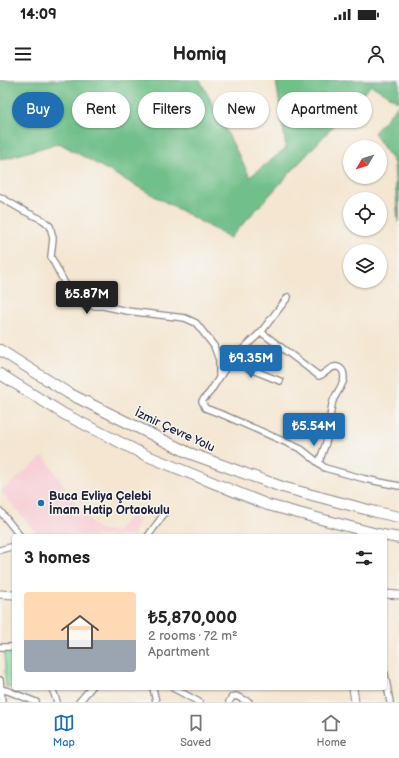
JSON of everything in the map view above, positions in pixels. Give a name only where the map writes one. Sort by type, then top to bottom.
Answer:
[{"type":"highway","name":"İzmir Çevre Yolu","points":[[0,350],[68,393],[188,453],[282,487],[399,517]]},
{"type":"highway","points":[[0,374],[64,414],[145,455],[268,505],[377,534]]},
{"type":"highway","points":[[387,536],[399,538]]},
{"type":"street","points":[[0,197],[43,220],[50,226],[53,238],[51,257],[72,297],[78,302],[85,306],[103,306],[127,311],[186,318],[196,323],[214,346],[219,360],[220,375]]},
{"type":"street","points":[[288,297],[260,332],[230,361],[210,392],[202,401],[205,408],[301,449],[325,468],[342,474],[399,486]]},
{"type":"street","points":[[260,332],[318,376],[332,367],[341,368],[344,372],[341,387],[332,402],[328,433],[319,463]]},
{"type":"street","points":[[230,361],[280,381]]},
{"type":"street","points":[[0,511],[18,534]]},
{"type":"street","points":[[149,534],[164,514]]},
{"type":"street","points":[[0,550],[12,547]]},
{"type":"street","points":[[0,594],[12,595]]},
{"type":"street","points":[[387,594],[399,595]]},
{"type":"street","points":[[0,647],[12,647]]},
{"type":"street","points":[[0,680],[2,702]]},
{"type":"street","points":[[387,685],[390,702]]},
{"type":"street","points":[[0,689],[36,702]]},
{"type":"street","points":[[53,690],[57,702]]},
{"type":"street","points":[[79,702],[89,690]]},
{"type":"street","points":[[153,690],[156,702]]},
{"type":"street","points":[[177,690],[199,702]]},
{"type":"street","points":[[353,690],[355,702]]},
{"type":"street","points":[[228,702],[232,697],[236,696],[248,702]]},
{"type":"shaded area","points":[[44,456],[80,510],[98,529],[117,531],[131,514],[139,519],[134,534],[37,534],[1,491]]},
{"type":"green space","points":[[0,80],[200,80],[213,105],[213,128],[225,128],[250,177],[286,148],[283,128],[331,128],[230,238],[59,143],[0,160]]},
{"type":"green space","points":[[276,80],[399,80],[399,102],[371,85],[365,92],[278,92]]},
{"type":"green space","points":[[399,104],[398,222],[394,163],[387,152],[387,140],[379,140],[374,133]]},
{"type":"green space","points":[[12,650],[12,688],[6,687],[4,651]]},
{"type":"place","name":"Buca Evliya Çelebi İmam Hatip Ortaokulu","points":[[41,503]]}]
